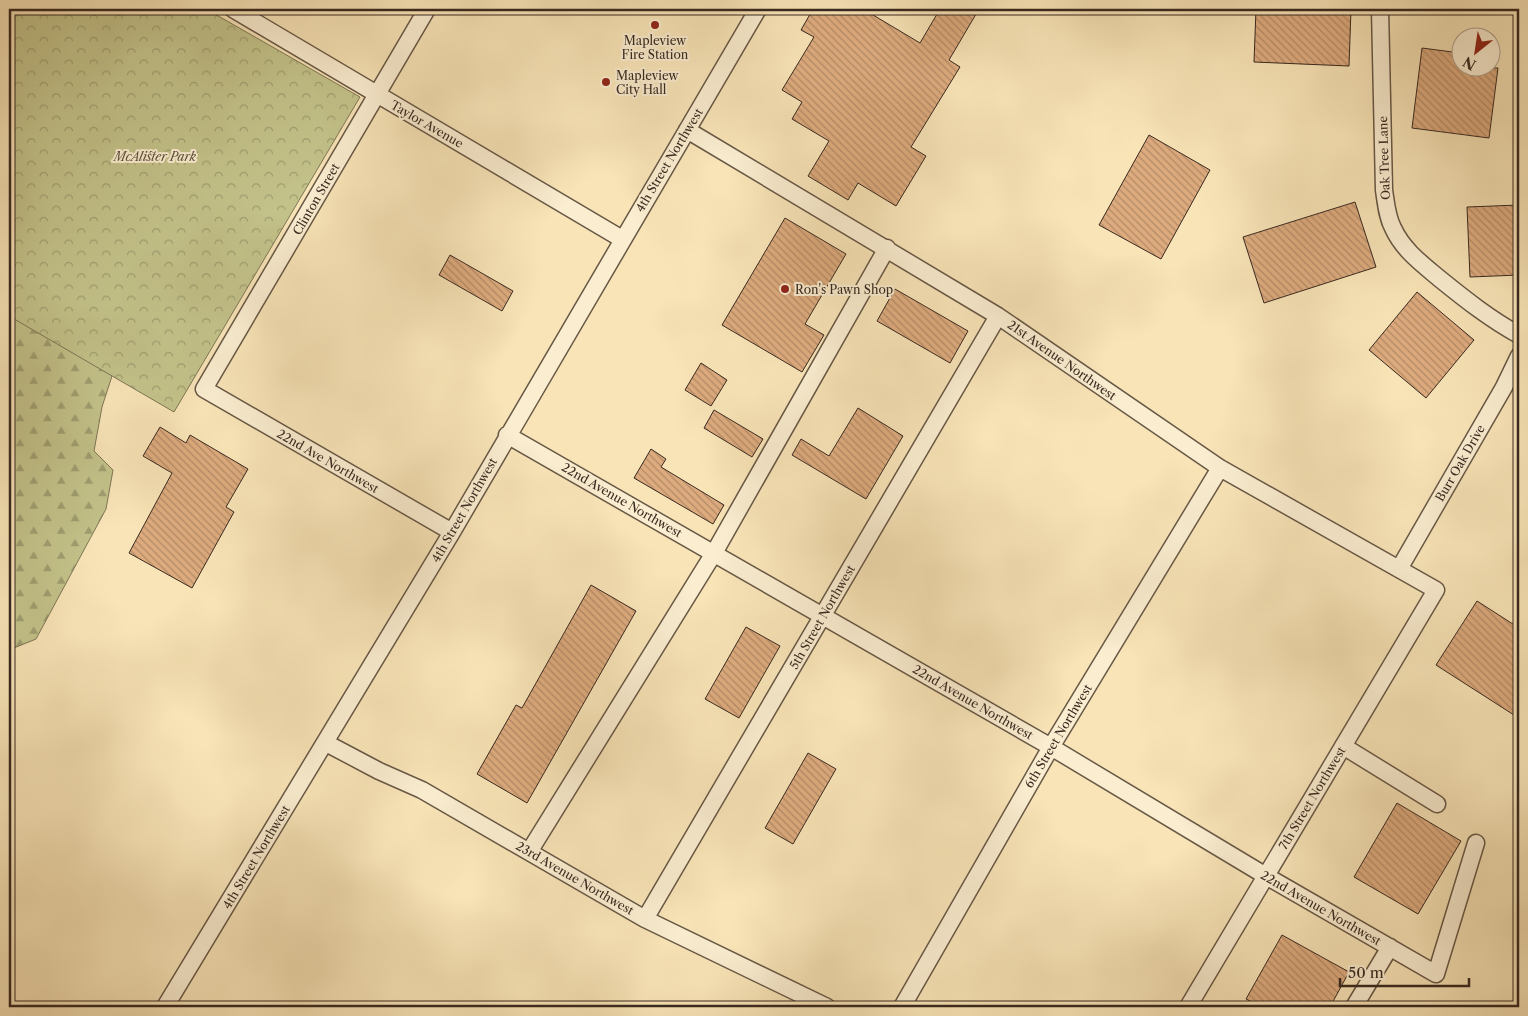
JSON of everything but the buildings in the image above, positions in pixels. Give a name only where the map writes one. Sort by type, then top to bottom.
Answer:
[{"type":"street","name":"Taylor Avenue","points":[[233,9],[622,239]]},
{"type":"street","name":"Clinton Street","points":[[204,389],[427,9]]},
{"type":"street","name":"4th Street Northwest","points":[[165,1007],[452,532],[507,435],[758,9]]},
{"type":"street","name":"Oak Tree Lane","points":[[1380,9],[1384,190],[1393,229],[1402,244],[1418,260],[1476,308],[1519,335]]},
{"type":"street","name":"21st Avenue Northwest","points":[[687,130],[998,316],[1220,468],[1436,590]]},
{"type":"street","points":[[529,852],[714,553],[887,248]]},
{"type":"street","name":"5th Street Northwest","points":[[645,919],[998,316]]},
{"type":"street","name":"Burr Oak Drive","points":[[1399,569],[1504,387],[1519,356]]},
{"type":"street","name":"22nd Ave Northwest","points":[[204,389],[452,532]]},
{"type":"street","name":"22nd Avenue Northwest","points":[[507,435],[1051,746],[1266,876],[1436,974],[1476,843]]},
{"type":"street","name":"6th Street Northwest","points":[[902,1007],[1051,746],[1220,468]]},
{"type":"street","name":"7th Street Northwest","points":[[1188,1007],[1436,590]]},
{"type":"street","name":"23rd Avenue Northwest","points":[[326,742],[379,771],[422,790],[645,919],[827,1007]]},
{"type":"street","points":[[1343,746],[1437,804]]},
{"type":"street","points":[[1354,1007],[1390,947]]},
{"type":"green space","name":"McAlister Park","points":[[9,9],[206,9],[360,97],[174,412],[9,316]]},
{"type":"green space","points":[[9,254],[112,376],[102,407],[94,451],[113,470],[106,509],[36,639],[9,650]]},
{"type":"place","name":"Mapleview Fire Station","points":[[655,25]]},
{"type":"place","name":"Mapleview City Hall","points":[[606,82]]},
{"type":"place","name":"Ron's Pawn Shop","points":[[785,289]]}]
